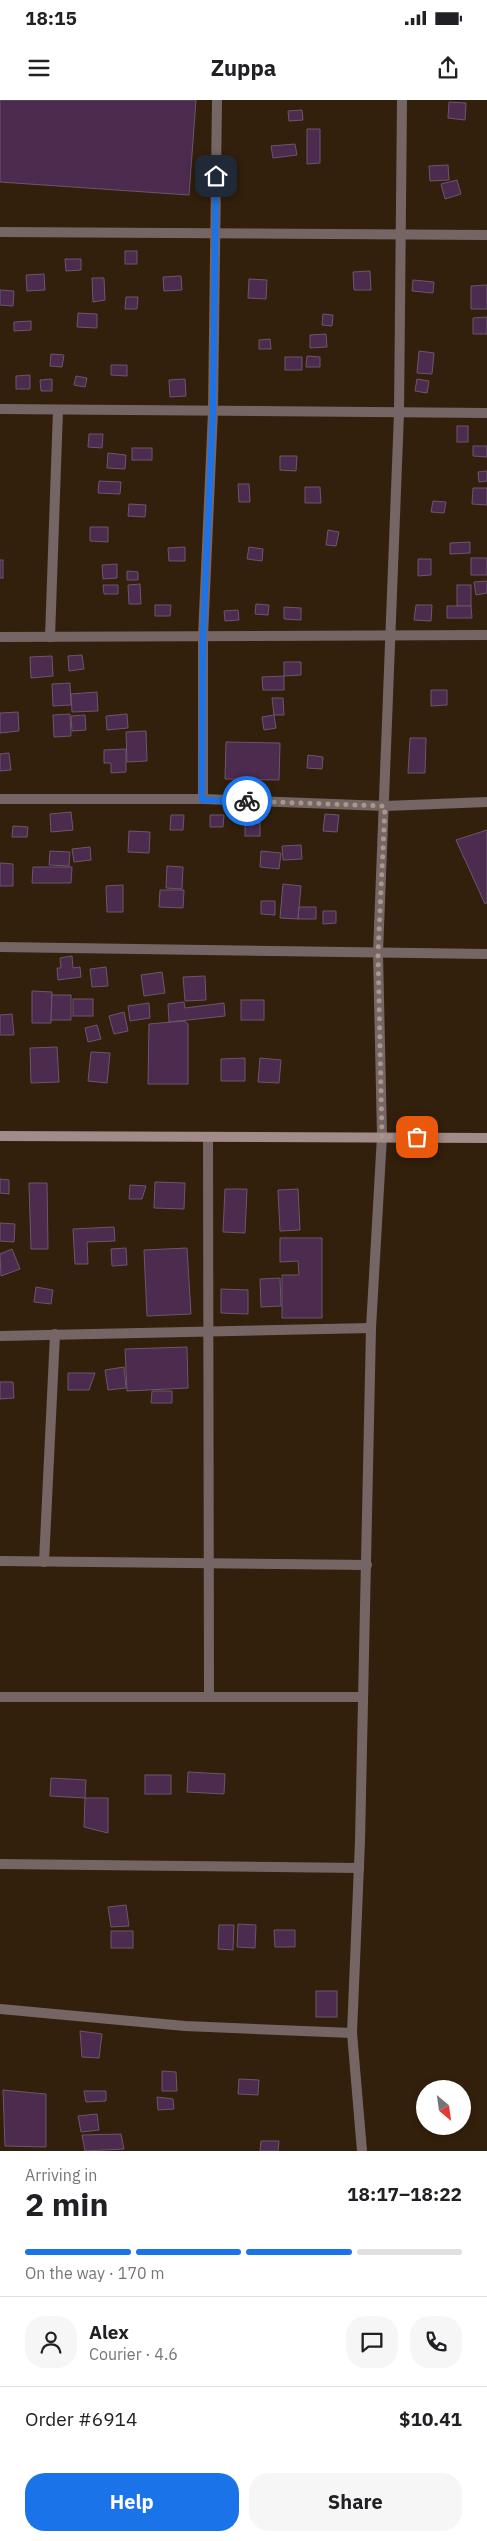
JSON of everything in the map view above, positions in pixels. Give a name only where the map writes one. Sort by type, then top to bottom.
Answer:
[{"type":"main road","points":[[0,1136],[382,1136],[487,1138]]},
{"type":"street","points":[[202,800],[203,637],[213,411],[217,100]]},
{"type":"street","points":[[362,2151],[352,2033],[364,1696],[371,1328],[382,1136],[378,953],[399,413],[402,100]]},
{"type":"street","points":[[0,232],[487,235]]},
{"type":"street","points":[[0,409],[487,413]]},
{"type":"street","points":[[50,637],[58,410]]},
{"type":"street","points":[[0,637],[487,636]]},
{"type":"street","points":[[0,798],[202,800],[385,806],[487,802]]},
{"type":"street","points":[[0,947],[487,954]]},
{"type":"street","points":[[208,1137],[207,1331],[210,1697]]},
{"type":"street","points":[[0,1336],[371,1328]]},
{"type":"street","points":[[44,1562],[55,1334]]},
{"type":"street","points":[[0,1562],[366,1565]]},
{"type":"street","points":[[0,1697],[364,1696]]},
{"type":"street","points":[[0,1864],[359,1868]]},
{"type":"street","points":[[0,2009],[185,2026],[352,2033]]},
{"type":"building","points":[[0,100],[196,100],[189,195],[0,182]]},
{"type":"building","points":[[449,102],[466,103],[465,120],[448,118]]},
{"type":"building","points":[[302,110],[303,120],[289,121],[288,111]]},
{"type":"building","points":[[307,129],[320,129],[320,163],[307,164]]},
{"type":"building","points":[[295,144],[297,155],[273,158],[271,146]]},
{"type":"building","points":[[448,165],[449,180],[430,181],[429,166]]},
{"type":"building","points":[[457,180],[461,194],[445,199],[441,184]]},
{"type":"building","points":[[125,251],[137,251],[137,264],[125,264]]},
{"type":"building","points":[[65,259],[81,259],[81,270],[66,271]]},
{"type":"building","points":[[370,271],[371,290],[354,290],[353,272]]},
{"type":"building","points":[[44,274],[45,290],[27,291],[26,275]]},
{"type":"building","points":[[181,276],[182,290],[164,291],[163,277]]},
{"type":"building","points":[[92,278],[104,278],[105,300],[93,302]]},
{"type":"building","points":[[249,279],[267,280],[266,299],[248,298]]},
{"type":"building","points":[[413,280],[434,282],[433,293],[412,291]]},
{"type":"building","points":[[487,285],[487,309],[471,309],[471,286]]},
{"type":"building","points":[[0,290],[14,291],[13,306],[0,305]]},
{"type":"building","points":[[126,297],[138,297],[137,309],[125,309]]},
{"type":"building","points":[[78,313],[97,314],[97,328],[77,327]]},
{"type":"building","points":[[323,314],[333,315],[332,326],[322,325]]},
{"type":"building","points":[[487,317],[487,334],[473,334],[473,318]]},
{"type":"building","points":[[31,321],[31,330],[14,331],[14,322]]},
{"type":"building","points":[[326,334],[327,347],[310,348],[310,335]]},
{"type":"building","points":[[270,339],[271,349],[259,349],[259,340]]},
{"type":"building","points":[[419,351],[434,353],[432,374],[417,373]]},
{"type":"building","points":[[51,354],[64,355],[62,367],[50,366]]},
{"type":"building","points":[[307,356],[320,357],[320,367],[306,367]]},
{"type":"building","points":[[285,357],[302,357],[302,370],[285,370]]},
{"type":"building","points":[[111,365],[127,365],[127,376],[111,375]]},
{"type":"building","points":[[30,375],[30,389],[16,389],[16,376]]},
{"type":"building","points":[[76,376],[87,378],[85,387],[74,385]]},
{"type":"building","points":[[52,379],[52,391],[41,391],[40,380]]},
{"type":"building","points":[[185,379],[186,396],[170,397],[169,380]]},
{"type":"building","points":[[417,379],[429,381],[427,393],[415,391]]},
{"type":"building","points":[[457,426],[468,426],[468,442],[457,442]]},
{"type":"building","points":[[89,434],[103,434],[102,448],[88,447]]},
{"type":"building","points":[[473,446],[487,446],[487,457],[473,456]]},
{"type":"building","points":[[132,448],[152,448],[152,460],[132,460]]},
{"type":"building","points":[[108,453],[126,455],[125,469],[107,468]]},
{"type":"building","points":[[280,456],[297,456],[296,471],[280,470]]},
{"type":"building","points":[[487,471],[487,481],[479,482],[478,472]]},
{"type":"building","points":[[99,481],[121,482],[120,494],[98,493]]},
{"type":"building","points":[[238,484],[249,484],[250,502],[239,502]]},
{"type":"building","points":[[305,487],[320,487],[321,503],[305,503]]},
{"type":"building","points":[[473,488],[487,488],[487,505],[472,504]]},
{"type":"building","points":[[433,501],[446,502],[444,513],[431,512]]},
{"type":"building","points":[[129,504],[146,505],[145,517],[128,516]]},
{"type":"building","points":[[90,527],[108,527],[108,542],[90,541]]},
{"type":"building","points":[[328,530],[339,532],[336,546],[326,545]]},
{"type":"building","points":[[470,542],[470,553],[450,554],[450,543]]},
{"type":"building","points":[[185,547],[185,561],[169,561],[168,548]]},
{"type":"building","points":[[249,547],[263,549],[262,561],[247,559]]},
{"type":"building","points":[[471,558],[487,558],[487,575],[471,575]]},
{"type":"building","points":[[418,559],[431,559],[431,575],[418,576]]},
{"type":"building","points":[[0,560],[3,560],[3,578],[0,578]]},
{"type":"building","points":[[117,564],[117,578],[103,579],[102,565]]},
{"type":"building","points":[[127,571],[138,572],[138,580],[127,580]]},
{"type":"building","points":[[487,581],[487,593],[476,595],[474,582]]},
{"type":"building","points":[[140,584],[141,604],[129,604],[128,585]]},
{"type":"building","points":[[103,585],[118,585],[118,594],[104,594]]},
{"type":"building","points":[[457,585],[471,585],[471,606],[457,606]]},
{"type":"building","points":[[256,604],[269,605],[268,615],[255,614]]},
{"type":"building","points":[[155,605],[171,605],[170,616],[155,616]]},
{"type":"building","points":[[416,605],[432,605],[431,621],[414,620]]},
{"type":"building","points":[[447,606],[471,606],[472,618],[447,618]]},
{"type":"building","points":[[284,607],[301,608],[301,620],[284,619]]},
{"type":"building","points":[[238,610],[239,620],[225,621],[224,611]]},
{"type":"building","points":[[82,655],[84,669],[69,671],[68,656]]},
{"type":"building","points":[[52,656],[53,676],[31,678],[30,657]]},
{"type":"building","points":[[284,662],[301,662],[301,675],[284,676]]},
{"type":"building","points":[[284,676],[284,690],[263,690],[262,677]]},
{"type":"building","points":[[70,683],[71,705],[53,706],[52,684]]},
{"type":"building","points":[[431,690],[447,690],[447,705],[431,706]]},
{"type":"building","points":[[97,692],[98,711],[72,712],[71,694]]},
{"type":"building","points":[[272,698],[283,698],[284,715],[274,715]]},
{"type":"building","points":[[18,712],[19,731],[0,733],[0,713]]},
{"type":"building","points":[[70,714],[71,736],[54,737],[53,715]]},
{"type":"building","points":[[127,714],[128,728],[107,730],[106,716]]},
{"type":"building","points":[[85,715],[86,730],[72,731],[71,716]]},
{"type":"building","points":[[274,715],[276,728],[264,730],[262,717]]},
{"type":"building","points":[[146,731],[147,761],[127,762],[126,732]]},
{"type":"building","points":[[410,738],[426,738],[425,773],[408,773]]},
{"type":"building","points":[[226,742],[280,743],[279,780],[225,779]]},
{"type":"building","points":[[126,749],[126,772],[111,773],[111,763],[104,763],[104,750]]},
{"type":"building","points":[[9,753],[11,770],[0,771],[0,754]]},
{"type":"building","points":[[308,755],[323,757],[322,769],[307,768]]},
{"type":"building","points":[[71,812],[73,830],[51,832],[50,814]]},
{"type":"building","points":[[325,814],[339,815],[337,832],[323,831]]},
{"type":"building","points":[[171,815],[184,815],[183,830],[170,830]]},
{"type":"building","points":[[210,815],[224,815],[223,827],[210,827]]},
{"type":"building","points":[[245,823],[260,823],[260,836],[245,836]]},
{"type":"building","points":[[13,826],[28,827],[27,837],[12,837]]},
{"type":"building","points":[[487,830],[487,903],[485,904],[456,840]]},
{"type":"building","points":[[129,831],[150,832],[149,853],[128,852]]},
{"type":"building","points":[[301,845],[302,859],[283,860],[282,846]]},
{"type":"building","points":[[90,847],[91,860],[74,862],[72,849]]},
{"type":"building","points":[[50,851],[70,852],[69,866],[49,865]]},
{"type":"building","points":[[261,851],[281,853],[279,869],[260,867]]},
{"type":"building","points":[[0,863],[13,864],[13,886],[0,886]]},
{"type":"building","points":[[167,866],[183,867],[182,889],[166,888]]},
{"type":"building","points":[[33,867],[72,867],[71,883],[32,883]]},
{"type":"building","points":[[283,884],[301,886],[298,919],[280,918]]},
{"type":"building","points":[[123,885],[123,912],[107,912],[106,886]]},
{"type":"building","points":[[160,890],[184,890],[183,908],[159,907]]},
{"type":"building","points":[[261,901],[275,901],[275,915],[261,914]]},
{"type":"building","points":[[299,907],[316,907],[316,919],[298,919]]},
{"type":"building","points":[[323,911],[336,911],[336,923],[323,924]]},
{"type":"building","points":[[72,956],[73,968],[80,967],[81,977],[58,980],[57,968],[61,968],[60,958]]},
{"type":"building","points":[[106,967],[108,986],[92,987],[90,969]]},
{"type":"building","points":[[162,972],[165,993],[144,996],[141,975]]},
{"type":"building","points":[[205,976],[206,1000],[185,1001],[183,977]]},
{"type":"building","points":[[32,991],[52,992],[51,1023],[32,1023]]},
{"type":"building","points":[[52,995],[71,995],[71,1020],[51,1020]]},
{"type":"building","points":[[73,999],[93,999],[93,1016],[73,1016]]},
{"type":"building","points":[[241,1000],[264,1000],[264,1020],[241,1020]]},
{"type":"building","points":[[184,1002],[185,1008],[224,1003],[225,1016],[169,1022],[168,1004]]},
{"type":"building","points":[[149,1003],[150,1018],[130,1021],[128,1006]]},
{"type":"building","points":[[124,1012],[128,1031],[114,1034],[109,1016]]},
{"type":"building","points":[[12,1014],[14,1035],[0,1035],[0,1015]]},
{"type":"building","points":[[184,1021],[188,1024],[188,1084],[148,1084],[149,1024]]},
{"type":"building","points":[[97,1025],[101,1039],[88,1042],[85,1028]]},
{"type":"building","points":[[57,1047],[59,1082],[31,1083],[30,1048]]},
{"type":"building","points":[[91,1052],[110,1053],[107,1083],[88,1081]]},
{"type":"building","points":[[245,1058],[245,1081],[221,1081],[221,1059]]},
{"type":"building","points":[[260,1058],[281,1060],[279,1083],[258,1082]]},
{"type":"building","points":[[0,1179],[9,1180],[9,1194],[0,1193]]},
{"type":"building","points":[[155,1182],[185,1183],[184,1209],[154,1208]]},
{"type":"building","points":[[29,1183],[47,1183],[48,1249],[31,1249]]},
{"type":"building","points":[[130,1185],[146,1186],[142,1199],[129,1199]]},
{"type":"building","points":[[225,1189],[247,1189],[245,1233],[223,1232]]},
{"type":"building","points":[[298,1189],[300,1230],[280,1231],[278,1190]]},
{"type":"building","points":[[0,1223],[15,1224],[14,1242],[0,1241]]},
{"type":"building","points":[[114,1227],[115,1241],[87,1242],[88,1264],[75,1264],[73,1229]]},
{"type":"building","points":[[280,1238],[322,1238],[322,1318],[282,1318],[282,1275],[299,1275],[298,1261],[280,1262]]},
{"type":"building","points":[[126,1248],[127,1265],[112,1266],[111,1249]]},
{"type":"building","points":[[187,1248],[191,1314],[147,1316],[144,1250]]},
{"type":"building","points":[[12,1249],[20,1269],[1,1276],[0,1254]]},
{"type":"building","points":[[280,1278],[281,1306],[261,1307],[260,1279]]},
{"type":"building","points":[[36,1287],[53,1290],[51,1304],[34,1302]]},
{"type":"building","points":[[221,1289],[248,1290],[248,1314],[221,1313]]},
{"type":"building","points":[[187,1347],[188,1388],[127,1391],[125,1349]]},
{"type":"building","points":[[124,1367],[126,1388],[108,1390],[105,1370]]},
{"type":"building","points":[[68,1373],[95,1373],[89,1390],[68,1390]]},
{"type":"building","points":[[0,1382],[13,1382],[14,1398],[0,1399]]},
{"type":"building","points":[[152,1391],[172,1391],[172,1403],[151,1403]]},
{"type":"building","points":[[188,1772],[225,1774],[224,1794],[187,1792]]},
{"type":"building","points":[[145,1775],[171,1775],[171,1794],[145,1794]]},
{"type":"building","points":[[51,1778],[86,1780],[85,1798],[50,1796]]},
{"type":"building","points":[[85,1798],[108,1798],[108,1833],[84,1827]]},
{"type":"building","points":[[126,1905],[129,1926],[111,1927],[108,1907]]},
{"type":"building","points":[[238,1924],[256,1925],[255,1948],[237,1947]]},
{"type":"building","points":[[219,1925],[234,1925],[233,1950],[218,1949]]},
{"type":"building","points":[[274,1930],[295,1930],[295,1947],[275,1947]]},
{"type":"building","points":[[111,1931],[133,1931],[133,1948],[111,1948]]},
{"type":"building","points":[[316,1991],[337,1991],[337,2017],[316,2017]]},
{"type":"building","points":[[80,2031],[102,2034],[99,2058],[82,2057]]},
{"type":"building","points":[[162,2071],[176,2072],[177,2091],[162,2091]]},
{"type":"building","points":[[239,2079],[259,2080],[258,2095],[238,2094]]},
{"type":"building","points":[[3,2090],[46,2094],[46,2147],[5,2146]]},
{"type":"building","points":[[84,2091],[106,2091],[106,2101],[86,2102]]},
{"type":"building","points":[[157,2097],[173,2099],[174,2109],[158,2110]]},
{"type":"building","points":[[97,2114],[99,2130],[81,2132],[78,2116]]},
{"type":"building","points":[[121,2134],[124,2149],[85,2151],[82,2135]]},
{"type":"building","points":[[261,2141],[279,2141],[278,2151],[260,2151]]},
{"type":"way so far","points":[[247,801],[385,806],[378,953],[382,1136],[417,1137]]},
{"type":"route","points":[[216,176],[213,411],[203,637],[202,800],[247,801]]}]
